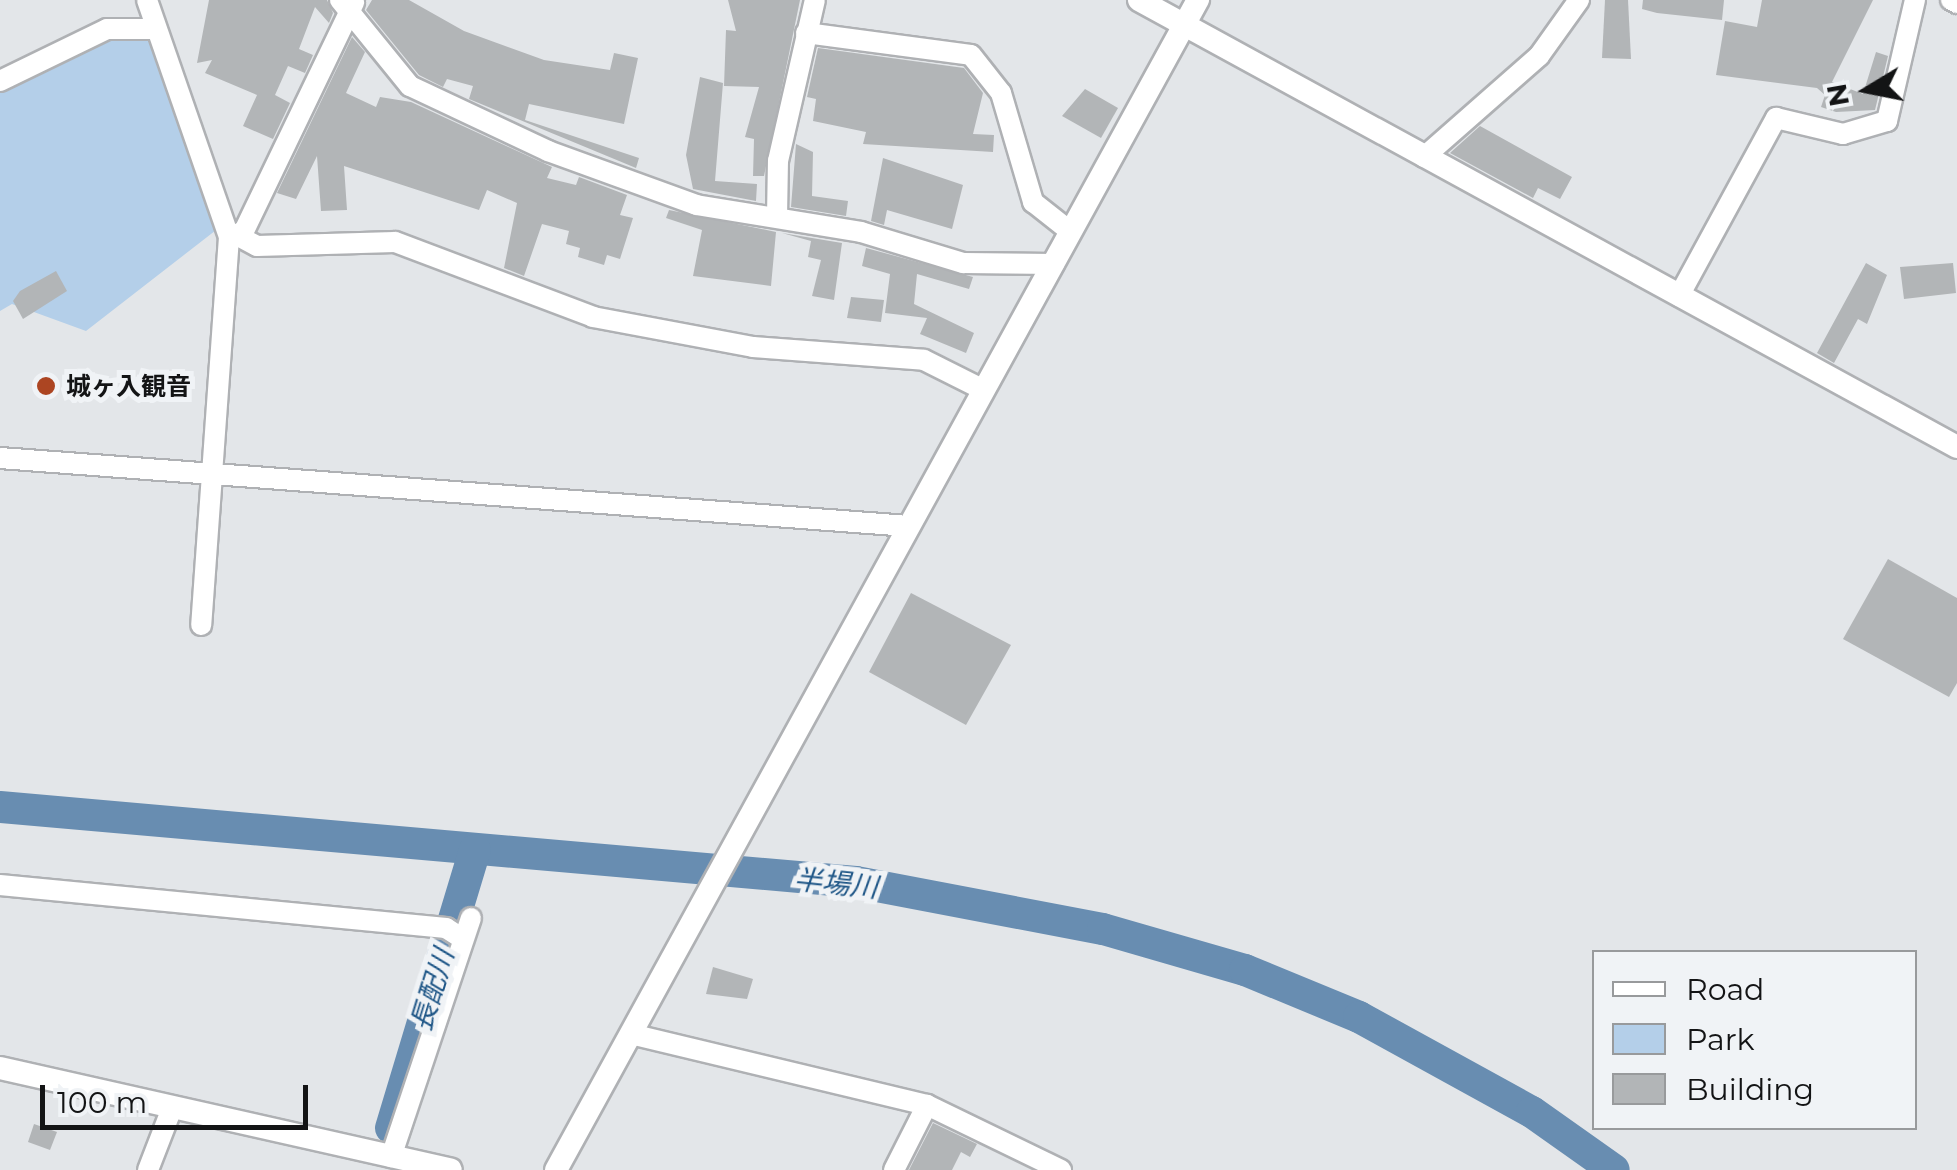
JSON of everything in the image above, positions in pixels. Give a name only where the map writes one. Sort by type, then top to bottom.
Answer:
[{"type":"street","points":[[147,0],[154,28],[234,237],[257,246],[422,248],[593,316],[770,349],[924,360],[984,390]]},
{"type":"street","points":[[777,217],[778,161],[815,0]]},
{"type":"street","points":[[1139,0],[1957,447]]},
{"type":"street","points":[[556,1170],[1198,0]]},
{"type":"street","points":[[1424,157],[1539,56],[1579,0]]},
{"type":"street","points":[[1678,296],[1776,118],[1844,134],[1887,122],[1915,0]]},
{"type":"street","points":[[348,4],[386,64],[430,99],[696,204],[777,217],[964,263],[1054,264]]},
{"type":"street","points":[[201,625],[234,237],[348,4]]},
{"type":"street","points":[[0,81],[107,28],[154,28]]},
{"type":"street","points":[[806,32],[971,55],[1001,94],[1034,202],[1071,232]]},
{"type":"street","points":[[0,458],[909,526]]},
{"type":"street","points":[[0,885],[163,907],[460,930],[375,1160]]},
{"type":"street","points":[[631,1034],[927,1105],[1061,1170]]},
{"type":"street","points":[[0,1068],[375,1160],[451,1170]]},
{"type":"street","points":[[894,1170],[927,1105]]},
{"type":"street","points":[[148,1170],[172,1108]]},
{"type":"green space","points":[[112,35],[150,40],[220,227],[86,331],[12,304],[0,311],[0,92]]},
{"type":"building","points":[[209,0],[327,0],[333,13],[329,23],[315,7],[299,49],[313,55],[305,73],[288,66],[275,95],[290,103],[273,139],[243,126],[257,95],[205,73],[212,60],[197,63]]},
{"type":"building","points":[[372,0],[409,0],[464,31],[544,60],[610,70],[614,53],[638,58],[624,124],[529,104],[525,120],[639,158],[636,168],[469,99],[473,86],[447,79],[443,87],[419,75],[366,10]]},
{"type":"building","points":[[728,0],[800,0],[764,176],[753,176],[754,139],[745,137],[759,87],[724,86],[726,30],[736,31]]},
{"type":"building","points":[[1605,0],[1628,0],[1631,59],[1602,58]]},
{"type":"building","points":[[1643,0],[1724,0],[1722,20],[1657,13],[1642,9]]},
{"type":"building","points":[[1762,0],[1873,0],[1832,82],[1863,94],[1876,52],[1888,56],[1875,110],[1836,112],[1821,107],[1825,95],[1817,88],[1716,75],[1725,21],[1757,27]]},
{"type":"building","points":[[352,37],[365,52],[346,93],[376,107],[380,97],[411,102],[552,167],[547,178],[576,185],[579,177],[627,195],[620,215],[633,218],[620,259],[607,255],[604,265],[578,257],[580,248],[566,244],[569,231],[542,224],[524,276],[504,268],[517,203],[487,190],[479,210],[344,166],[347,210],[321,211],[317,156],[296,199],[277,193]]},
{"type":"building","points":[[818,48],[964,68],[983,93],[973,134],[994,135],[993,152],[863,144],[866,132],[813,121],[816,99],[807,97]]},
{"type":"building","points":[[700,77],[723,83],[715,181],[757,184],[756,201],[693,189],[686,155]]},
{"type":"building","points":[[1085,89],[1118,108],[1101,138],[1062,116]]},
{"type":"building","points":[[1480,126],[1572,177],[1560,199],[1538,188],[1533,198],[1450,153]]},
{"type":"building","points":[[796,144],[813,152],[812,196],[848,201],[846,216],[791,207]]},
{"type":"building","points":[[883,158],[963,185],[952,229],[887,210],[884,225],[871,221]]},
{"type":"building","points":[[669,210],[776,232],[771,286],[693,276],[702,230],[666,218]]},
{"type":"building","points":[[782,233],[842,243],[834,300],[812,296],[821,260],[808,257],[811,241]]},
{"type":"building","points":[[866,248],[973,277],[969,289],[917,274],[914,304],[974,333],[966,353],[920,334],[927,318],[885,313],[890,274],[862,266]]},
{"type":"building","points":[[1866,263],[1887,275],[1867,324],[1858,319],[1834,363],[1817,353]]},
{"type":"building","points":[[1953,263],[1956,293],[1904,299],[1900,267]]},
{"type":"building","points":[[56,271],[67,291],[23,319],[13,301],[20,291]]},
{"type":"building","points":[[851,297],[884,300],[881,322],[847,318]]},
{"type":"building","points":[[1888,559],[1957,598],[1957,683],[1949,697],[1843,639]]},
{"type":"building","points":[[911,593],[1011,645],[966,725],[869,672]]},
{"type":"building","points":[[713,967],[753,979],[747,999],[706,994]]},
{"type":"building","points":[[933,1123],[977,1144],[970,1157],[961,1152],[952,1170],[909,1170]]},
{"type":"building","points":[[34,1124],[57,1132],[50,1150],[28,1142]]},
{"type":"waterway","name":"半場川","points":[[0,807],[856,882],[1103,929],[1245,970],[1359,1017],[1532,1112],[1614,1170]]},
{"type":"waterway","name":"長配川","points":[[391,1128],[475,850]]},
{"type":"place","name":"城ヶ入観音","points":[[46,386]]}]
